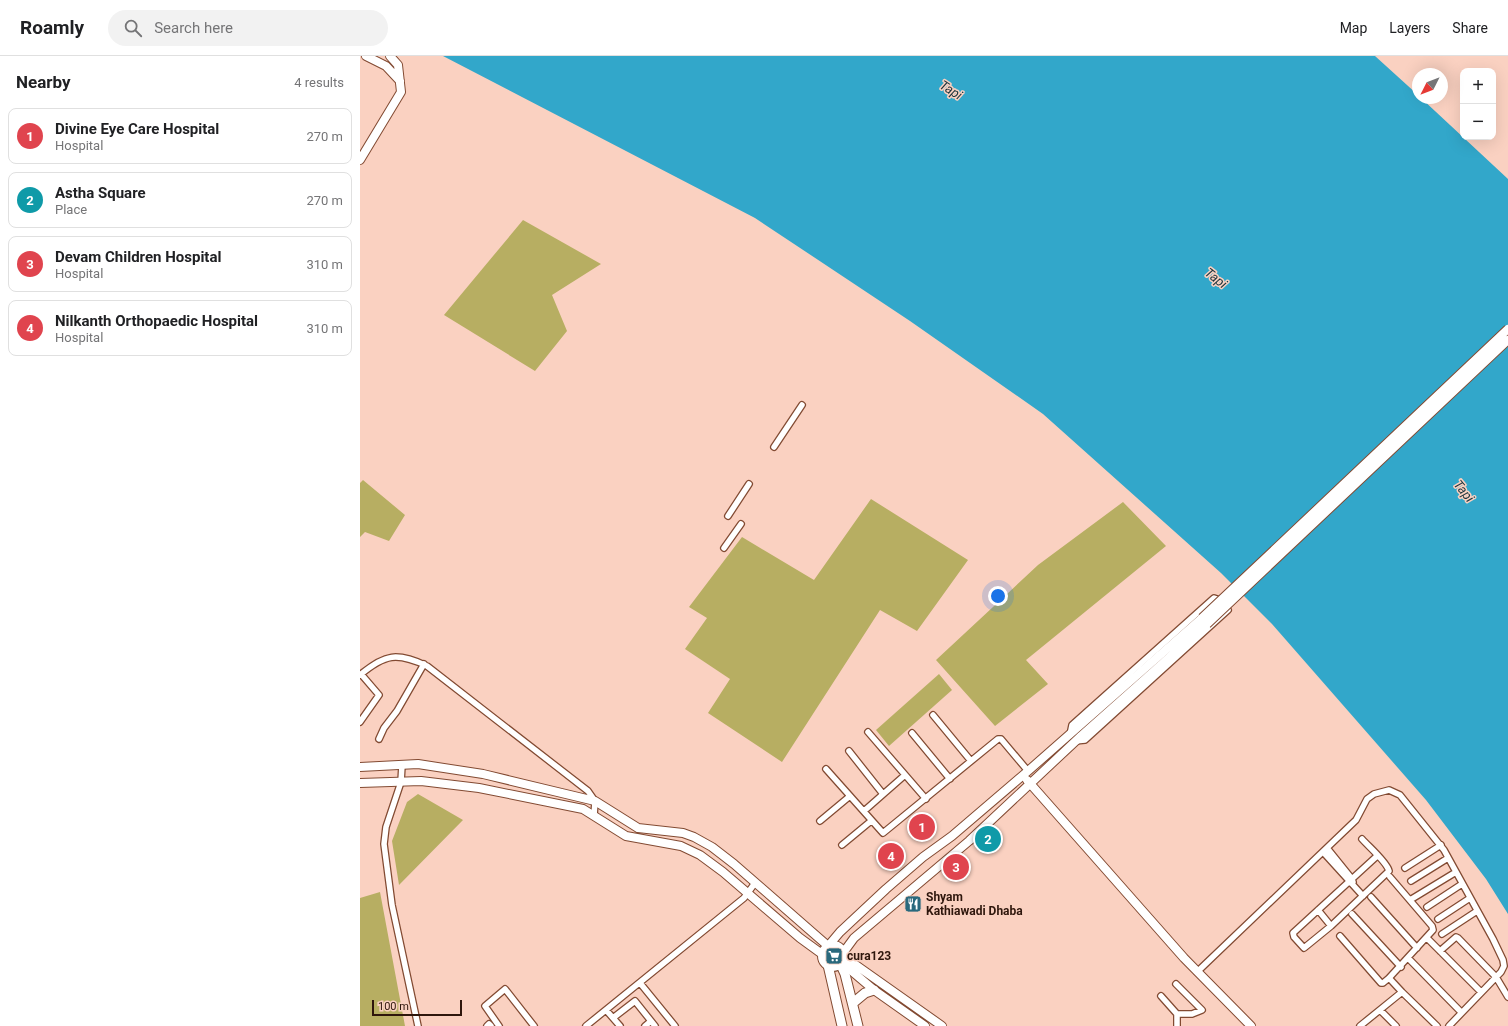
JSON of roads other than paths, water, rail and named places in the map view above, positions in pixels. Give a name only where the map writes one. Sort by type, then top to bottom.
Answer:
[{"type":"main road","points":[[366,56],[386,66],[400,82]]},
{"type":"main road","points":[[361,157],[401,92],[398,65],[390,56]]},
{"type":"main road","points":[[1204,621],[1508,329]]},
{"type":"main road","points":[[822,954],[840,932],[886,889],[923,857],[952,836],[1025,773],[1072,738],[1204,621],[1508,340]]},
{"type":"main road","points":[[828,965],[835,966],[842,959],[854,938],[969,841],[1030,783],[1072,738]]},
{"type":"main road","points":[[360,767],[418,764],[483,774],[595,801],[638,828],[683,833],[694,837],[712,847],[755,882],[828,946],[839,947],[858,1026]]},
{"type":"main road","points":[[1025,773],[1030,783],[1134,902],[1197,972],[1251,1026]]},
{"type":"main road","points":[[360,783],[421,781],[479,788],[583,809],[626,836],[681,846],[700,855],[723,872],[748,895],[822,954],[823,960],[828,965],[842,1026]]},
{"type":"main road","points":[[842,959],[874,990],[925,1026]]},
{"type":"main road","points":[[842,959],[942,1026]]},
{"type":"main road","points":[[853,1003],[865,993],[874,990]]},
{"type":"main road","points":[[905,1012],[911,1004]]},
{"type":"street","points":[[774,446],[802,405]]},
{"type":"street","points":[[728,516],[748,484]]},
{"type":"street","points":[[724,548],[741,524]]},
{"type":"street","points":[[1214,598],[1228,610],[1085,740],[1072,738],[1072,725],[1214,598]]},
{"type":"street","points":[[360,722],[379,695],[361,675],[378,661],[388,657],[397,657],[424,664],[436,671],[588,791],[595,801],[594,816]]},
{"type":"street","points":[[379,739],[384,728],[397,711],[424,664]]},
{"type":"street","points":[[933,715],[971,761]]},
{"type":"street","points":[[868,732],[926,799]]},
{"type":"street","points":[[912,733],[950,779]]},
{"type":"street","points":[[826,769],[864,811],[881,833],[886,832],[1000,738],[1025,773]]},
{"type":"street","points":[[849,751],[884,794]]},
{"type":"street","points":[[402,765],[401,782],[386,828],[384,844],[392,906],[418,1026]]},
{"type":"street","points":[[864,811],[905,775]]},
{"type":"street","points":[[1197,972],[1356,820],[1367,799],[1374,794],[1389,790],[1400,795],[1441,845],[1503,960],[1503,969],[1449,1026]]},
{"type":"street","points":[[820,821],[850,796]]},
{"type":"street","points":[[842,845],[871,821]]},
{"type":"street","points":[[1362,839],[1388,867],[1389,871],[1306,948],[1293,934],[1318,910],[1352,882],[1377,856]]},
{"type":"street","points":[[1405,868],[1441,845]]},
{"type":"street","points":[[1325,850],[1363,896]]},
{"type":"street","points":[[1411,881],[1448,858]]},
{"type":"street","points":[[1410,900],[1456,872]]},
{"type":"street","points":[[1340,936],[1381,983],[1389,978],[1427,938],[1433,930],[1432,926],[1390,877]]},
{"type":"street","points":[[586,1026],[748,895],[755,882]]},
{"type":"street","points":[[1428,907],[1462,884]]},
{"type":"street","points":[[1371,897],[1417,948]]},
{"type":"street","points":[[1438,919],[1470,898]]},
{"type":"street","points":[[1318,910],[1331,926]]},
{"type":"street","points":[[1442,934],[1477,911]]},
{"type":"street","points":[[1352,914],[1401,966]]},
{"type":"street","points":[[1440,951],[1456,937],[1458,938],[1496,977],[1508,997]]},
{"type":"street","points":[[1427,938],[1481,992]]},
{"type":"street","points":[[1408,958],[1461,1012]]},
{"type":"street","points":[[1389,978],[1437,1026]]},
{"type":"street","points":[[640,983],[675,1026]]},
{"type":"street","points":[[1176,984],[1202,1010],[1192,1014],[1177,1014]]},
{"type":"street","points":[[499,1026],[485,1006],[505,989],[534,1026]]},
{"type":"street","points":[[1362,1025],[1402,992]]},
{"type":"street","points":[[1161,996],[1177,1014],[1177,1026]]},
{"type":"street","points":[[613,1018],[635,1001],[655,1026]]},
{"type":"street","points":[[606,1010],[620,1026]]},
{"type":"street","points":[[1380,1010],[1396,1026]]},
{"type":"street","points":[[645,1026],[651,1021]]},
{"type":"street","points":[[487,1026],[489,1024],[491,1026]]},
{"type":"water","name":"Tapi","points":[[443,56],[1375,56],[1412,90],[1412,104],[1427,104],[1460,134],[1460,140],[1466,140],[1508,179],[1508,914],[1486,879],[1426,800],[1272,624],[1221,573],[1043,414],[910,321],[755,218]]},
{"type":"place","name":"Divine Eye Care Hospital","points":[[922,827]]},
{"type":"place","name":"Astha Square","points":[[988,839]]},
{"type":"place","name":"Nilkanth Orthopaedic Hospital","points":[[891,856]]},
{"type":"place","name":"Devam Children Hospital","points":[[956,867]]},
{"type":"place","name":"Shyam Kathiawadi Dhaba","points":[[913,904]]},
{"type":"place","name":"cura123","points":[[834,956]]}]
